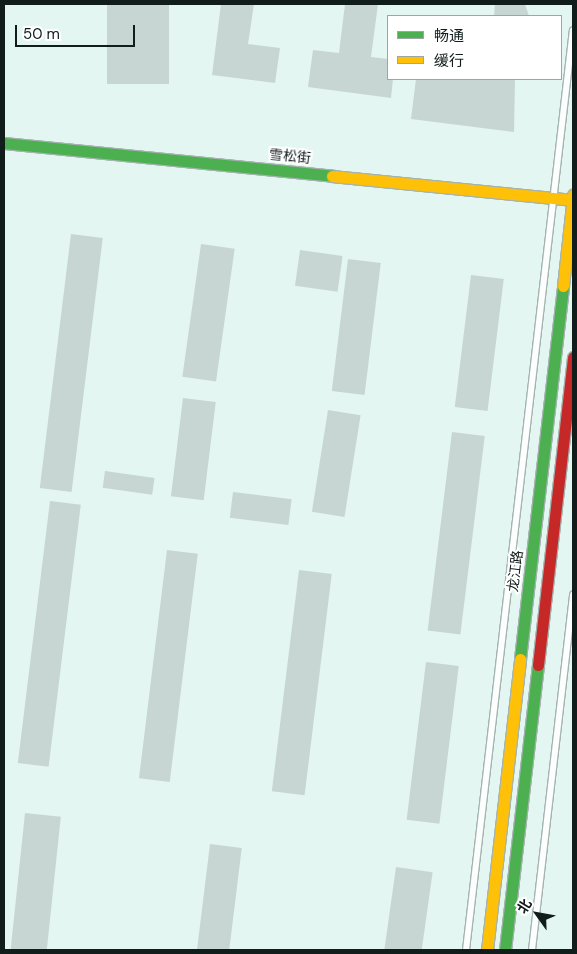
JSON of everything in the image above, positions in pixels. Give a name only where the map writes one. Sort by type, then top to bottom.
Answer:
[{"type":"street","name":"雪松街","points":[[4,143],[573,200]]},
{"type":"street","name":"龙江路","points":[[487,950],[573,196]]},
{"type":"street","points":[[505,950],[573,357]]},
{"type":"lane","points":[[466,950],[573,30]]},
{"type":"lane","points":[[532,950],[573,594]]},
{"type":"building","points":[[107,4],[169,4],[169,84],[107,84]]},
{"type":"building","points":[[221,4],[254,4],[248,44],[280,48],[275,83],[212,75]]},
{"type":"building","points":[[345,4],[378,4],[371,57],[387,59],[387,80],[393,80],[391,98],[308,87],[313,50],[339,53]]},
{"type":"building","points":[[495,4],[525,4],[529,15],[494,15]]},
{"type":"building","points":[[416,80],[515,80],[514,132],[411,119]]},
{"type":"building","points":[[71,234],[103,238],[72,492],[40,488]]},
{"type":"building","points":[[201,244],[235,249],[216,381],[182,377]]},
{"type":"building","points":[[300,250],[343,256],[338,292],[295,286]]},
{"type":"building","points":[[348,259],[381,263],[365,395],[332,391]]},
{"type":"building","points":[[471,275],[504,279],[488,411],[455,407]]},
{"type":"building","points":[[183,398],[216,402],[204,500],[171,496]]},
{"type":"building","points":[[328,410],[361,415],[344,517],[312,512]]},
{"type":"building","points":[[452,432],[485,436],[460,635],[428,631]]},
{"type":"building","points":[[105,471],[155,478],[152,495],[103,488]]},
{"type":"building","points":[[233,492],[292,499],[288,525],[230,518]]},
{"type":"building","points":[[50,501],[81,505],[49,767],[18,763]]},
{"type":"building","points":[[167,550],[198,554],[170,782],[139,778]]},
{"type":"building","points":[[299,570],[332,574],[305,795],[272,791]]},
{"type":"building","points":[[426,662],[459,666],[439,824],[407,820]]},
{"type":"building","points":[[25,813],[61,817],[47,950],[11,950]]},
{"type":"building","points":[[210,844],[242,848],[229,950],[197,950]]},
{"type":"building","points":[[396,867],[433,872],[422,950],[384,950]]},
{"type":"traffic: fast","points":[[4,143],[332,176]]},
{"type":"traffic: fast","points":[[520,659],[563,286]]},
{"type":"traffic: fast","points":[[505,950],[538,665]]},
{"type":"traffic: slow","points":[[332,176],[573,200]]},
{"type":"traffic: slow","points":[[563,286],[573,195]]},
{"type":"traffic: slow","points":[[487,950],[520,659]]},
{"type":"traffic: jam","points":[[538,665],[573,357]]}]
